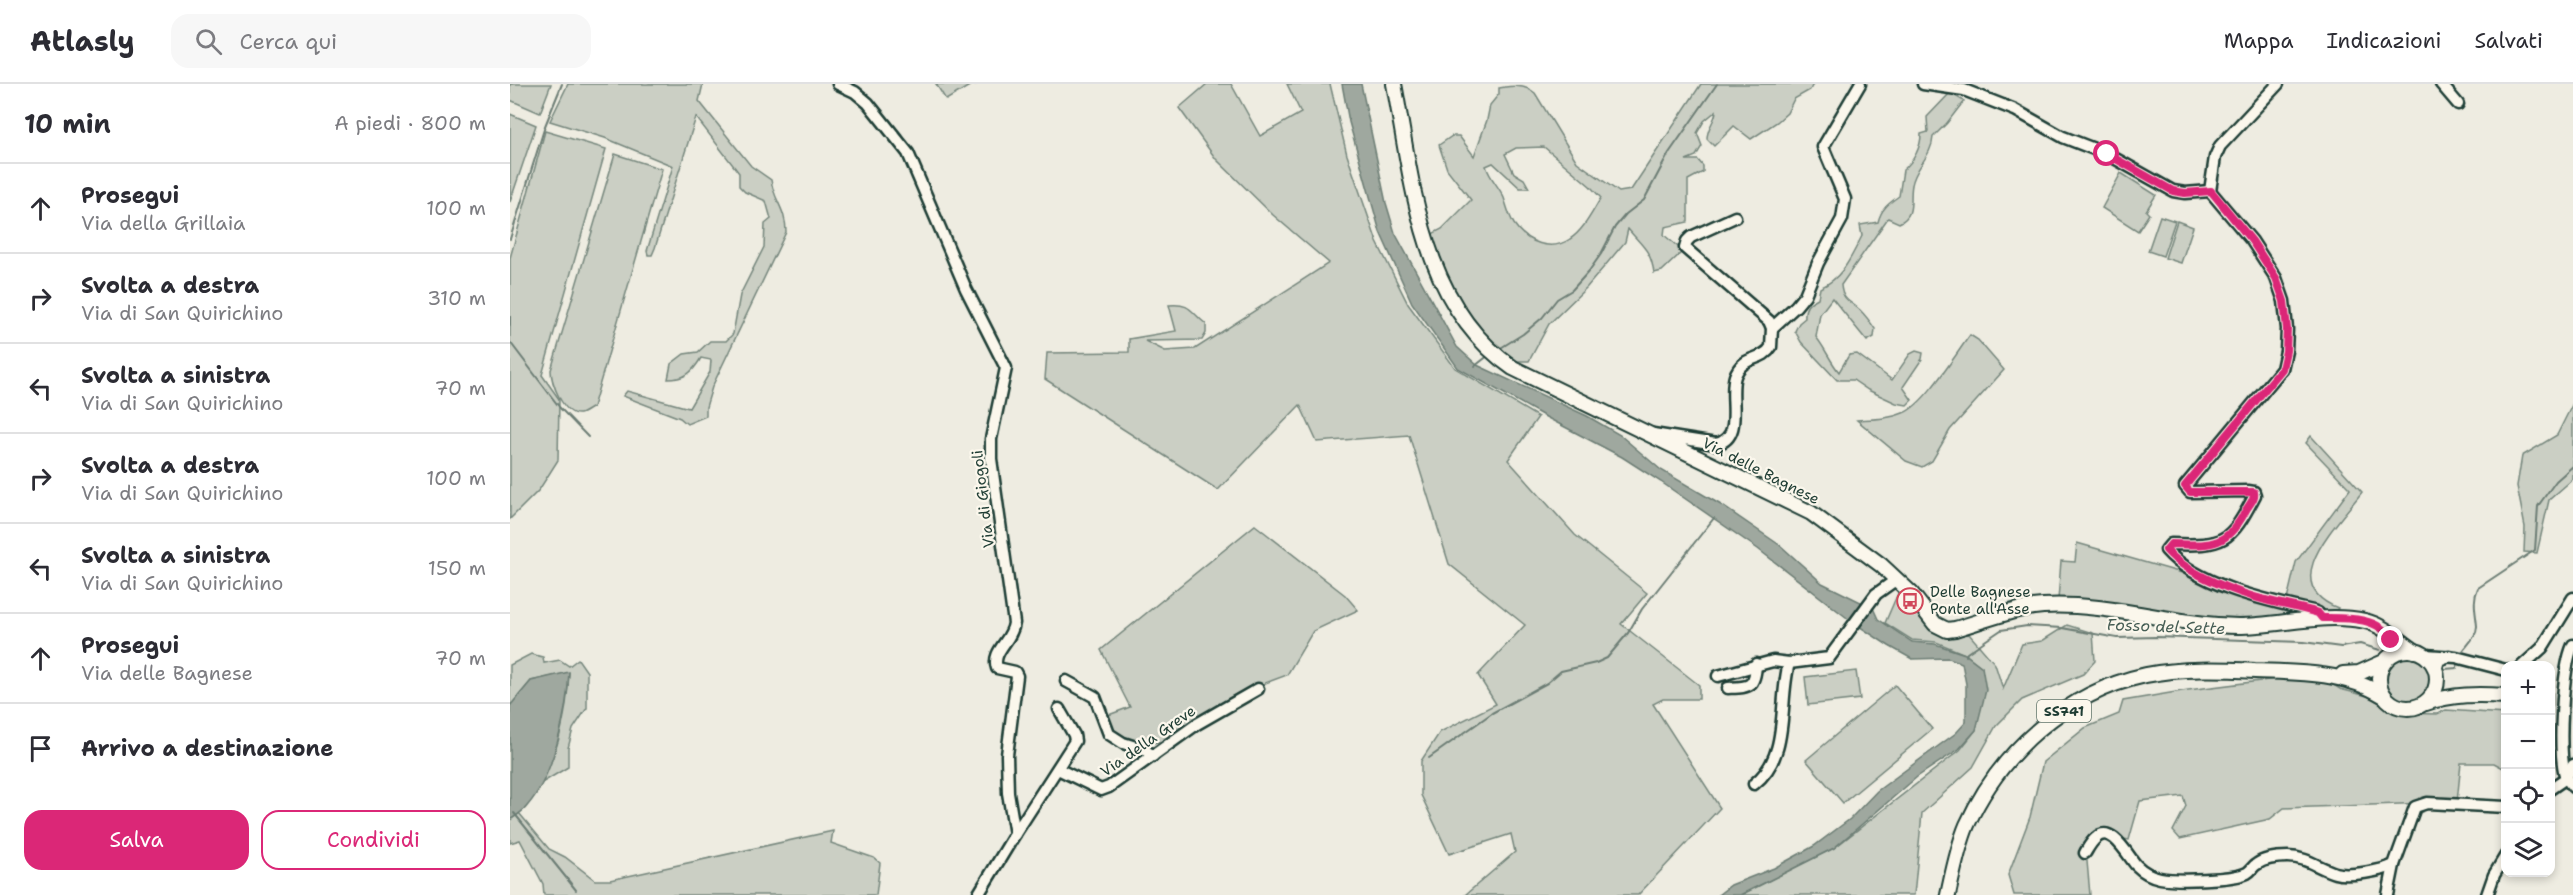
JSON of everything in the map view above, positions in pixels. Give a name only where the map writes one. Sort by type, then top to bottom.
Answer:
[{"type":"main road","name":"Via delle Bagnese","points":[[1394,84],[1417,212],[1426,243],[1447,289],[1473,334],[1498,358],[1513,368],[1811,513],[1897,579],[1911,593],[1929,619],[1947,630],[2043,606],[2095,609],[2199,625],[2267,625],[2322,618],[2366,621],[2420,653]]},
{"type":"main road","points":[[2384,696],[2379,677],[2391,644],[2388,633]]},
{"type":"main road","name":"SS741","points":[[1948,895],[1966,827],[1983,793],[2006,760],[2039,729],[2074,703],[2114,684],[2176,670],[2359,673],[2404,650],[2420,653],[2453,689],[2473,694]]},
{"type":"main road","name":"SS741","points":[[2316,674],[2354,681],[2384,696],[2399,707],[2415,708],[2452,696],[2473,694],[2501,696]]},
{"type":"main road","points":[[2424,704],[2434,692],[2437,674]]},
{"type":"street","name":"Via di Giogoli","points":[[838,84],[855,92],[868,103],[908,153],[966,289],[1006,368],[991,439],[991,459],[1014,623],[1013,633],[997,654],[995,662],[997,668],[1015,672],[1017,676],[1007,755],[1008,793],[1015,834]]},
{"type":"street","points":[[1772,327],[1805,295],[1818,263],[1842,219],[1845,199],[1823,147],[1860,84]]},
{"type":"street","points":[[1923,84],[1966,87],[2016,110],[2063,137],[2107,154],[2173,191],[2185,193],[2211,191]]},
{"type":"street","points":[[2278,84],[2220,146],[2211,191],[2252,241],[2276,278],[2284,301],[2287,329],[2282,369],[2185,486],[2190,492],[2254,492],[2254,499],[2239,523],[2223,541],[2206,544],[2171,544],[2166,550],[2218,584],[2266,601],[2318,613],[2322,618]]},
{"type":"street","points":[[2441,84],[2458,104]]},
{"type":"street","points":[[1650,434],[1716,444],[1725,442],[1731,435],[1736,376],[1747,360],[1768,352],[1771,348],[1772,327],[1769,321],[1685,248],[1691,237],[1735,217]]},
{"type":"street","points":[[1719,676],[1773,661],[1789,663],[1829,658],[1876,594],[1897,579]]},
{"type":"street","points":[[2528,661],[2542,648],[2573,598]]},
{"type":"street","points":[[2569,782],[2564,764],[2564,676],[2573,645]]},
{"type":"street","points":[[2420,653],[2457,657],[2501,669]]},
{"type":"street","points":[[2437,674],[2439,660],[2457,657]]},
{"type":"street","points":[[1754,784],[1764,776],[1780,739],[1785,678],[1789,663]]},
{"type":"street","points":[[1728,688],[1748,687],[1752,684],[1756,676],[1756,664]]},
{"type":"street","points":[[1066,681],[1095,697],[1109,734],[1153,756]]},
{"type":"street","name":"Via della Greve","points":[[1058,769],[1101,790],[1109,787],[1197,724],[1258,689]]},
{"type":"street","points":[[978,895],[1075,741],[1059,709]]},
{"type":"street","points":[[2569,782],[2573,765]]},
{"type":"street","points":[[2388,895],[2394,865],[2415,807],[2427,803],[2501,807]]},
{"type":"street","points":[[2085,853],[2096,837],[2103,834],[2118,840],[2137,865],[2149,875],[2191,879],[2236,876],[2247,873],[2257,864],[2270,859],[2290,857],[2315,863],[2340,874],[2379,870],[2394,865]]},
{"type":"street","points":[[2487,895],[2501,862]]},
{"type":"shaded area","points":[[510,84],[551,84],[540,113],[510,100]]},
{"type":"shaded area","points":[[568,84],[703,84],[699,101],[751,166],[771,180],[782,211],[786,232],[712,387],[706,407],[706,416],[687,424],[680,418],[623,396],[627,391],[689,408],[710,372],[711,360],[701,358],[688,374],[668,379],[671,364],[684,354],[698,352],[710,341],[726,341],[733,334],[740,295],[764,247],[765,224],[771,219],[766,201],[745,192],[739,186],[739,173],[696,117],[655,248],[652,255],[648,255],[647,251],[673,166],[605,138],[550,121]]},
{"type":"shaded area","points":[[936,84],[979,84],[971,85],[946,100]]},
{"type":"shaded area","points":[[1207,84],[1231,84],[1260,136],[1301,113],[1287,84],[1330,84],[1347,155],[1377,242],[1408,304],[1455,368],[1538,417],[1508,460],[1575,535],[1647,593],[1621,624],[1699,685],[1699,699],[1663,699],[1653,704],[1720,808],[1638,895],[1465,895],[1515,852],[1511,834],[1449,854],[1421,795],[1421,761],[1440,732],[1496,704],[1478,675],[1525,625],[1449,564],[1409,435],[1317,442],[1300,405],[1218,490],[1045,379],[1047,353],[1129,352],[1129,339],[1176,331],[1169,305],[1187,307],[1206,324],[1206,333],[1202,340],[1145,341],[1165,351],[1195,349],[1329,263],[1273,215],[1216,159],[1179,108]]},
{"type":"shaded area","points":[[1342,84],[1361,84],[1386,203],[1395,233],[1457,347],[1477,365],[1587,416],[1620,435],[1661,470],[1721,505],[1781,546],[1822,583],[1873,608],[1878,619],[1912,642],[1935,644],[1965,654],[1982,667],[1986,690],[1976,730],[1959,749],[1917,777],[1834,848],[1740,895],[1718,895],[1731,885],[1774,868],[1814,846],[1850,819],[1877,791],[1956,733],[1966,722],[1966,684],[1962,663],[1949,658],[1912,659],[1889,646],[1851,621],[1758,549],[1661,482],[1622,457],[1458,368],[1412,303],[1380,232],[1349,122]]},
{"type":"shaded area","points":[[1701,84],[1813,84],[1810,90],[1794,99],[1787,113],[1777,122],[1751,139],[1734,126],[1714,146],[1707,139],[1716,111],[1704,121],[1697,133],[1702,146],[1696,156],[1686,160],[1698,160],[1703,166],[1703,172],[1688,180],[1688,222],[1665,227],[1664,235],[1683,251],[1662,271],[1654,273],[1648,253],[1628,229],[1625,242],[1587,287],[1549,324],[1529,361],[1512,361],[1501,354],[1460,308],[1430,235],[1442,229],[1471,200],[1447,169],[1439,145],[1452,136],[1459,136],[1474,156],[1490,105],[1499,94],[1499,88],[1522,87],[1535,93],[1577,162],[1619,192],[1631,190]],"holes":[[[1544,147],[1601,198],[1584,226],[1563,243],[1540,244],[1532,241],[1514,224],[1504,198],[1486,166],[1493,163],[1520,188],[1529,188],[1524,179],[1514,173],[1505,154],[1516,148]]]},
{"type":"shaded area","points":[[1950,93],[1964,101],[1933,137],[1930,150],[1914,179],[1908,216],[1899,223],[1888,218],[1841,285],[1847,300],[1862,312],[1875,329],[1874,337],[1867,341],[1832,298],[1820,314],[1816,337],[1839,372],[1849,355],[1857,354],[1892,380],[1910,354],[1916,351],[1923,353],[1922,359],[1903,387],[1912,400],[1907,405],[1896,403],[1853,380],[1837,380],[1801,342],[1795,331],[1805,318],[1807,306],[1818,298],[1820,288],[1835,279],[1850,259],[1862,236],[1860,225],[1878,222],[1881,213],[1899,196],[1903,170],[1916,154],[1921,134],[1928,132],[1927,117]]},
{"type":"shaded area","points":[[510,114],[536,125],[510,202]]},
{"type":"shaded area","points":[[545,131],[606,149],[542,375],[559,399],[558,460],[539,490],[510,519],[510,258]]},
{"type":"shaded area","points":[[615,154],[662,169],[593,407],[580,414],[568,410],[563,404],[553,382],[551,370]]},
{"type":"shaded area","points":[[2121,173],[2156,195],[2146,211],[2149,214],[2138,231],[2102,208]]},
{"type":"shaded area","points":[[2160,216],[2175,221],[2163,256],[2148,251]]},
{"type":"shaded area","points":[[2177,221],[2193,227],[2181,263],[2165,258]]},
{"type":"shaded area","points":[[1970,335],[1978,340],[2004,370],[1950,430],[1932,461],[1922,467],[1906,461],[1857,420],[1892,416],[1911,408],[1930,390]]},
{"type":"shaded area","points":[[2573,403],[2573,479],[2549,500],[2537,553],[2524,552],[2525,527],[2517,486],[2522,456],[2557,435]]},
{"type":"shaded area","points":[[2311,436],[2362,492],[2327,537],[2311,569],[2312,584],[2320,597],[2338,608],[2334,613],[2321,610],[2305,617],[2219,621],[2058,600],[2061,561],[2075,562],[2077,543],[2287,600],[2296,562],[2350,489],[2306,443]]},
{"type":"shaded area","points":[[1255,525],[1345,595],[1358,610],[1313,631],[1287,675],[1260,685],[1168,740],[1139,746],[1115,734],[1106,716],[1130,707],[1101,650]]},
{"type":"shaded area","points":[[1898,593],[1928,626],[1943,636],[1969,634],[1995,664],[2003,689],[2022,644],[2042,641],[2067,625],[2093,633],[2095,661],[2083,674],[2022,700],[1996,726],[1973,767],[1922,813],[1914,895],[1741,895],[1834,848],[1960,750],[1976,730],[1982,667],[1965,654],[1936,642],[1912,640],[1885,623]]},
{"type":"shaded area","points":[[531,654],[543,657],[544,663],[560,660],[569,666],[578,659],[587,672],[587,708],[573,729],[568,748],[568,767],[540,784],[547,772],[561,730],[569,673],[531,681],[510,706],[510,665]]},
{"type":"shaded area","points":[[2403,655],[2413,655],[2425,662],[2432,674],[2432,684],[2425,696],[2413,703],[2403,703],[2388,692],[2384,684],[2384,674],[2395,659]]},
{"type":"shaded area","points":[[1856,671],[1860,699],[1808,705],[1805,677]]},
{"type":"shaded area","points":[[569,672],[562,723],[552,760],[537,792],[526,807],[510,820],[510,706],[531,681]]},
{"type":"shaded area","points":[[2316,674],[2340,689],[2367,696],[2399,713],[2437,714],[2446,710],[2501,714],[2501,767],[2494,763],[2461,763],[2457,802],[2284,808],[2270,819],[2180,839],[2173,831],[2186,806],[2183,796],[2140,801],[2129,840],[2095,834],[2086,850],[2090,895],[2014,895],[2008,875],[2030,817],[2043,762],[2085,728],[2119,714],[2123,701],[2188,690]]},
{"type":"shaded area","points":[[1895,685],[1932,729],[1843,803],[1806,760]]},
{"type":"shaded area","points":[[519,813],[549,849],[565,857],[595,880],[610,880],[833,831],[831,843],[874,858],[880,863],[876,895],[544,895],[543,884],[520,840],[510,843],[510,820]]},
{"type":"waterway","points":[[510,239],[545,126],[562,84]]},
{"type":"waterway","points":[[1499,349],[1523,334],[1542,318],[1557,299],[1572,290],[1589,271],[1615,227],[1626,214],[1644,200],[1669,153],[1717,84]]},
{"type":"waterway","points":[[510,316],[510,325]]},
{"type":"waterway","points":[[510,342],[560,408],[588,437]]},
{"type":"waterway","points":[[1475,366],[1489,355]]},
{"type":"waterway","name":"Fosso del Sette","points":[[2460,655],[2476,630],[2475,602],[2478,588],[2535,550],[2538,506],[2556,481],[2573,466]]},
{"type":"waterway","points":[[1429,758],[1492,713],[1547,683],[1561,671],[1596,663],[1607,658],[1628,633],[1642,609],[1714,518]]},
{"type":"waterway","name":"Fosso del Sette","points":[[1966,656],[1967,653],[2001,630],[2027,626],[2062,628],[2117,638],[2156,637],[2303,642],[2341,647],[2360,644],[2380,650]]},
{"type":"waterway","name":"Fosso del Sette","points":[[2445,669],[2457,668],[2458,660]]},
{"type":"waterway","points":[[514,813],[576,890]]},
{"type":"tunnel","points":[[2555,699],[2573,701]]},
{"type":"place","name":"Delle Bagnese Ponte all'Asse","points":[[1910,601]]},
{"type":"route","points":[[2107,154],[2173,191],[2185,193],[2211,191],[2252,241],[2276,278],[2284,301],[2287,329],[2282,369],[2185,486],[2190,492],[2254,492],[2254,499],[2239,523],[2223,541],[2206,544],[2171,544],[2166,550],[2218,584],[2266,601],[2313,611],[2322,618],[2366,621],[2388,633],[2391,640]]}]
